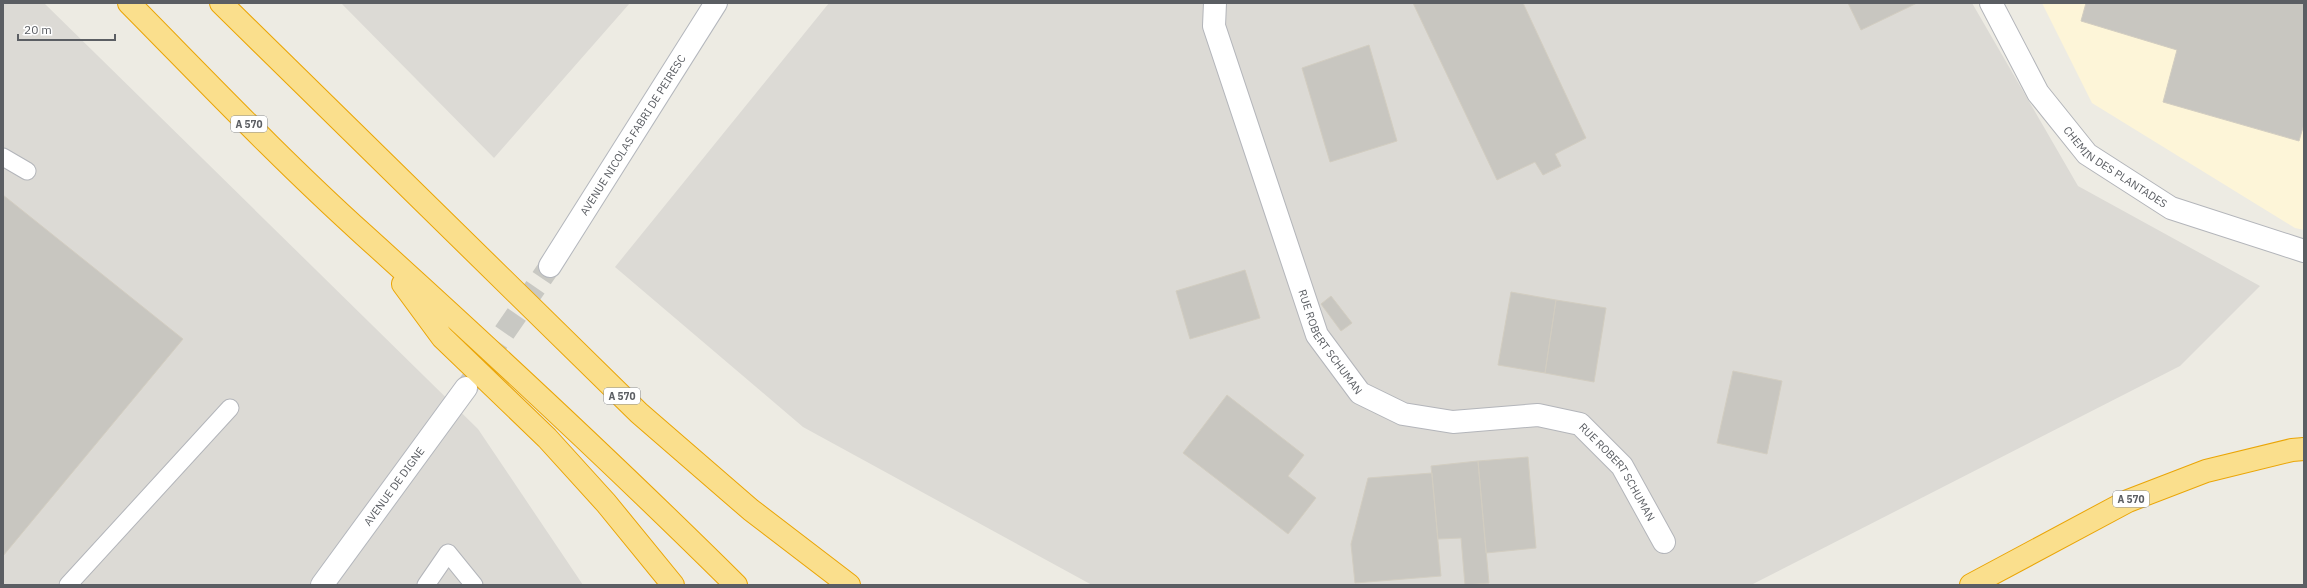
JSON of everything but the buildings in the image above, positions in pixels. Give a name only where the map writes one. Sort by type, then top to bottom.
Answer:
[{"type":"highway","name":"A 570","points":[[129,3],[256,131],[371,241],[623,474],[736,585]]},
{"type":"highway","name":"A 570","points":[[221,3],[639,413],[751,510],[847,584]]},
{"type":"highway","name":"A 570","points":[[371,241],[442,337],[552,444],[606,503],[673,585]]},
{"type":"highway","name":"A 570","points":[[1971,585],[2128,501],[2206,471],[2292,450],[2304,449]]},
{"type":"street","name":"AVENUE NICOLAS FABRI DE PEIRESC","points":[[550,266],[716,3]]},
{"type":"street","name":"RUE ROBERT SCHUMAN","points":[[1215,3],[1214,26],[1317,335],[1360,393],[1403,414],[1446,421],[1538,414],[1580,424],[1622,466],[1664,542]]},
{"type":"street","name":"CHEMIN DES PLANTADES","points":[[1991,3],[2038,93],[2087,154],[2171,208],[2304,251]]},
{"type":"street","name":"AVENUE DE DIGNE","points":[[322,585],[466,388]]},
{"type":"lane","points":[[3,158],[27,170]]},
{"type":"lane","points":[[68,585],[230,408]]},
{"type":"lane","points":[[426,585],[448,553],[474,585]]},
{"type":"shaded area","points":[[3,3],[44,3],[478,429],[583,585],[3,585]]},
{"type":"shaded area","points":[[341,3],[630,3],[494,158]]},
{"type":"shaded area","points":[[829,3],[1972,3],[2078,186],[2260,286],[2180,366],[1751,585],[1092,585],[803,427],[615,267]]},
{"type":"shaded area","points":[[2042,3],[2304,3],[2304,230],[2295,228],[2092,103]]},
{"type":"tunnel","points":[[467,387],[550,266]]}]
